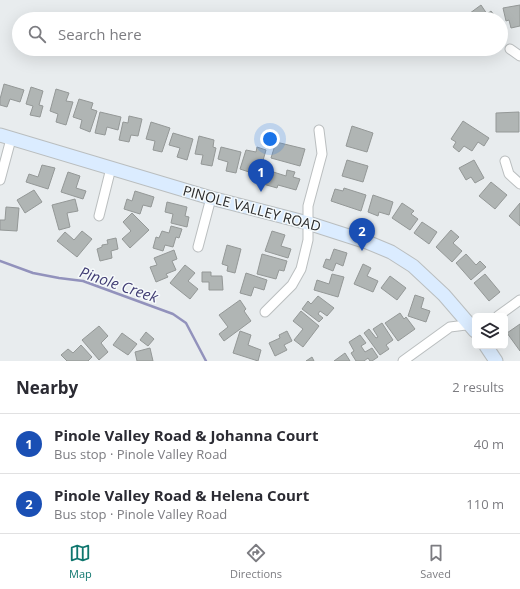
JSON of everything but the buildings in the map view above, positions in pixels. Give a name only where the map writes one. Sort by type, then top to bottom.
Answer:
[{"type":"main road","name":"PINOLE VALLEY ROAD","points":[[6,137],[211,198],[308,223],[367,242],[391,252],[413,266],[444,295],[472,325]]},
{"type":"main road","points":[[488,349],[496,361]]},
{"type":"street","points":[[510,49],[520,56]]},
{"type":"street","points":[[265,312],[292,285],[301,268],[308,240],[308,206],[322,154],[319,130]]},
{"type":"street","points":[[0,180],[6,137]]},
{"type":"street","points":[[505,161],[510,174],[520,184]]},
{"type":"street","points":[[98,216],[112,168]]},
{"type":"street","points":[[198,247],[211,198]]},
{"type":"street","points":[[502,313],[520,300]]},
{"type":"street","points":[[402,361],[450,327],[472,326]]},
{"type":"waterway","name":"Pinole Creek","points":[[0,261],[33,273],[83,281],[173,314],[186,323],[206,361]]},
{"type":"place","name":"Pinole Valley Road & Johanna Court","points":[[261,192]]},
{"type":"place","name":"Pinole Valley Road & Helena Court","points":[[362,251]]}]
